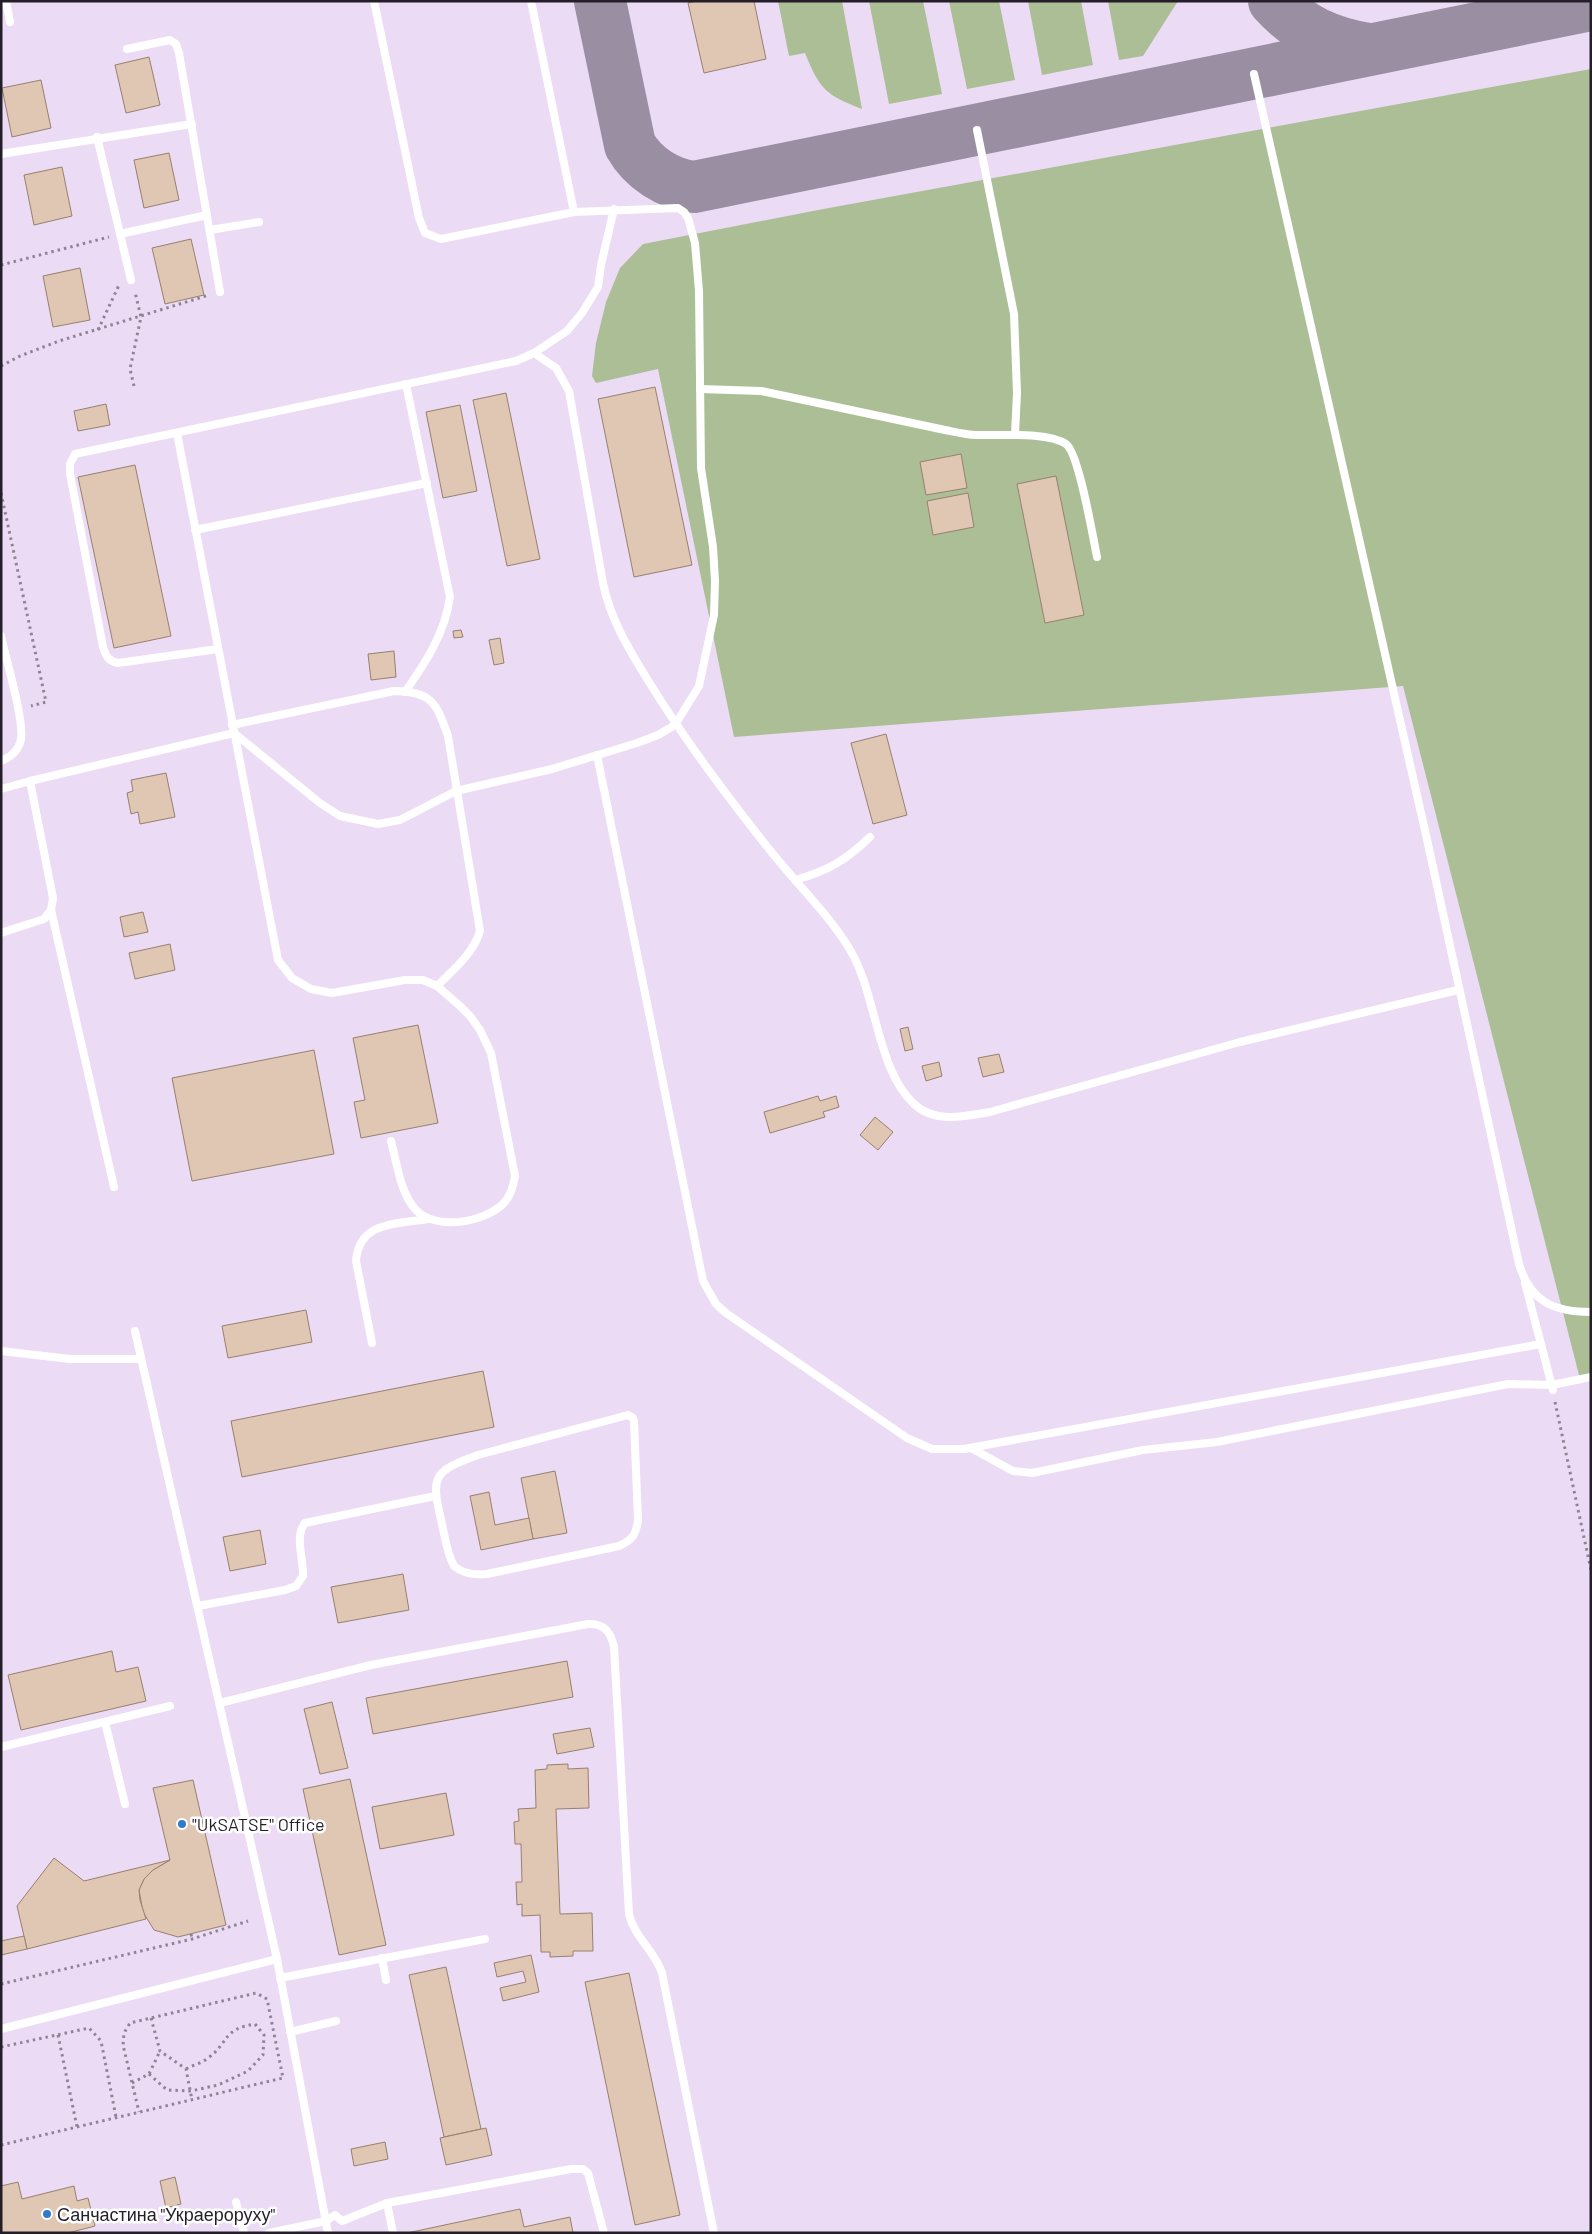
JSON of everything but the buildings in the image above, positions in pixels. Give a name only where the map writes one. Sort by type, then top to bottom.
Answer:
[{"type":"lane","points":[[1,2],[6,1],[10,22]]},
{"type":"lane","points":[[233,729],[320,803],[340,816],[378,824],[400,820],[456,792],[552,769],[598,755],[658,735],[675,725],[699,686],[714,615],[713,548],[701,468],[699,291],[695,243],[688,218],[678,208],[614,209],[574,212],[441,239],[425,233],[419,218],[374,1]]},
{"type":"lane","points":[[531,1],[574,212]]},
{"type":"lane","points":[[126,50],[167,40],[176,44],[192,124],[220,292]]},
{"type":"lane","points":[[1254,74],[1428,844],[1458,990],[1524,1281],[1552,1387]]},
{"type":"lane","points":[[1,154],[97,137],[192,124]]},
{"type":"lane","points":[[977,130],[1014,314],[1017,393],[1015,434]]},
{"type":"lane","points":[[97,137],[131,280]]},
{"type":"lane","points":[[218,649],[118,663],[110,661],[106,656],[70,474],[71,458],[83,451],[177,433],[516,361],[534,353],[568,331],[598,287],[614,209]]},
{"type":"lane","points":[[120,234],[207,215]]},
{"type":"lane","points":[[210,230],[258,222]]},
{"type":"lane","points":[[534,353],[556,368],[569,391],[606,600],[636,661],[675,725],[795,880],[836,929],[860,969],[888,1058],[905,1093],[915,1105],[926,1113],[957,1118],[990,1112],[1240,1042],[1458,990]]},
{"type":"lane","points":[[405,692],[422,668],[440,635],[448,612],[450,597],[406,384]]},
{"type":"lane","points":[[700,389],[761,391],[974,435],[1015,434],[1057,440],[1067,445],[1076,459],[1097,557]]},
{"type":"lane","points":[[177,433],[278,960],[292,978],[311,989],[332,992],[405,980],[423,980],[437,986],[470,1016],[480,1030],[491,1053],[515,1176],[512,1190],[503,1203],[488,1214],[472,1219],[440,1222],[428,1219],[388,1224],[374,1230],[364,1238],[357,1249],[356,1262],[372,1343]]},
{"type":"lane","points":[[195,530],[427,483]]},
{"type":"lane","points":[[1,636],[21,729],[17,749],[10,757],[1,762]]},
{"type":"lane","points":[[1,790],[233,729],[394,691],[416,692],[429,699],[440,714],[448,736],[480,931],[477,942],[470,952],[437,986]]},
{"type":"lane","points":[[598,755],[702,1281],[726,1314],[907,1438],[932,1449],[971,1448],[1541,1344]]},
{"type":"lane","points":[[30,781],[53,898],[51,910],[114,1187]]},
{"type":"lane","points":[[795,880],[819,874],[832,868],[846,859],[870,837]]},
{"type":"lane","points":[[1,933],[44,919],[51,910]]},
{"type":"lane","points":[[391,1141],[406,1198],[416,1210],[428,1219]]},
{"type":"lane","points":[[1524,1281],[1543,1300],[1558,1309],[1591,1312]]},
{"type":"lane","points":[[135,1331],[277,1959],[328,2233]]},
{"type":"lane","points":[[1,1351],[70,1359],[141,1359]]},
{"type":"lane","points":[[971,1448],[1014,1471],[1032,1473],[1149,1449],[1217,1442],[1508,1384],[1529,1383],[1552,1387],[1591,1376]]},
{"type":"lane","points":[[628,1415],[634,1420],[638,1520],[634,1537],[625,1543],[487,1574],[473,1575],[462,1572],[451,1561],[435,1496],[435,1483],[438,1478],[442,1472],[456,1463],[478,1455],[628,1415]]},
{"type":"lane","points":[[198,1606],[285,1590],[296,1586],[303,1576],[304,1565],[300,1535],[301,1528],[305,1523],[435,1496]]},
{"type":"lane","points":[[220,1703],[371,1665],[588,1624],[598,1623],[606,1629],[611,1635],[614,1647],[629,1914],[632,1927],[658,1964],[662,1973],[714,2233]]},
{"type":"lane","points":[[1,1747],[170,1706]]},
{"type":"lane","points":[[105,1722],[125,1804]]},
{"type":"lane","points":[[280,1978],[485,1939]]},
{"type":"lane","points":[[382,1958],[386,1980]]},
{"type":"lane","points":[[1,2029],[277,1959]]},
{"type":"lane","points":[[290,2032],[336,2021]]},
{"type":"lane","points":[[269,2233],[326,2221],[335,2215],[342,2221],[387,2203],[572,2168],[583,2169],[588,2173],[593,2183],[604,2233]]},
{"type":"lane","points":[[236,2202],[244,2233]]},
{"type":"lane","points":[[387,2203],[393,2233]]},
{"type":"path","points":[[1,266],[120,234]]},
{"type":"path","points":[[98,330],[128,266]]},
{"type":"path","points":[[131,280],[141,317],[130,368],[134,386]]},
{"type":"path","points":[[1,366],[20,356],[59,341],[220,292]]},
{"type":"path","points":[[1,493],[46,702]]},
{"type":"path","points":[[1552,1387],[1591,1570]]},
{"type":"path","points":[[1,1984],[192,1939],[248,1921]]},
{"type":"path","points":[[191,1934],[192,1939]]},
{"type":"path","points":[[1,2145],[283,2078],[267,1999],[256,1993],[130,2023],[124,2033],[123,2045],[139,2112]]},
{"type":"path","points":[[132,2083],[148,2074],[160,2051],[152,2018]]},
{"type":"path","points":[[148,2074],[167,2090],[191,2091],[218,2085],[248,2071],[263,2055],[264,2035],[255,2024],[240,2026],[228,2035],[209,2058],[186,2069]]},
{"type":"path","points":[[1,2047],[89,2028],[101,2041],[116,2117]]},
{"type":"path","points":[[58,2035],[77,2127]]},
{"type":"path","points":[[160,2051],[186,2069],[192,2100]]},
{"type":"green space","points":[[778,1],[842,1],[862,109],[840,100],[826,90],[815,75],[805,53],[789,56]]},
{"type":"green space","points":[[869,1],[923,1],[942,94],[889,104]]},
{"type":"green space","points":[[949,1],[999,1],[1015,80],[967,89]]},
{"type":"green space","points":[[1028,1],[1081,1],[1093,65],[1042,75]]},
{"type":"green space","points":[[1108,1],[1178,1],[1143,56],[1119,60]]},
{"type":"green space","points":[[1591,69],[1591,1381],[1581,1383],[1403,686],[734,737],[658,369],[596,383],[592,376],[596,343],[606,302],[620,268],[643,244],[818,210]]},
{"type":"taxiway","points":[[600,1],[630,145],[649,168],[675,182],[694,187],[1591,5]]},
{"type":"taxiway","points":[[1274,1],[1294,20],[1317,34],[1341,43],[1368,49]]},
{"type":"place","name":"\"UkSATSE\" Office","points":[[182,1824]]},
{"type":"place","name":"Санчастина \"Украероруху\"","points":[[47,2214]]}]
